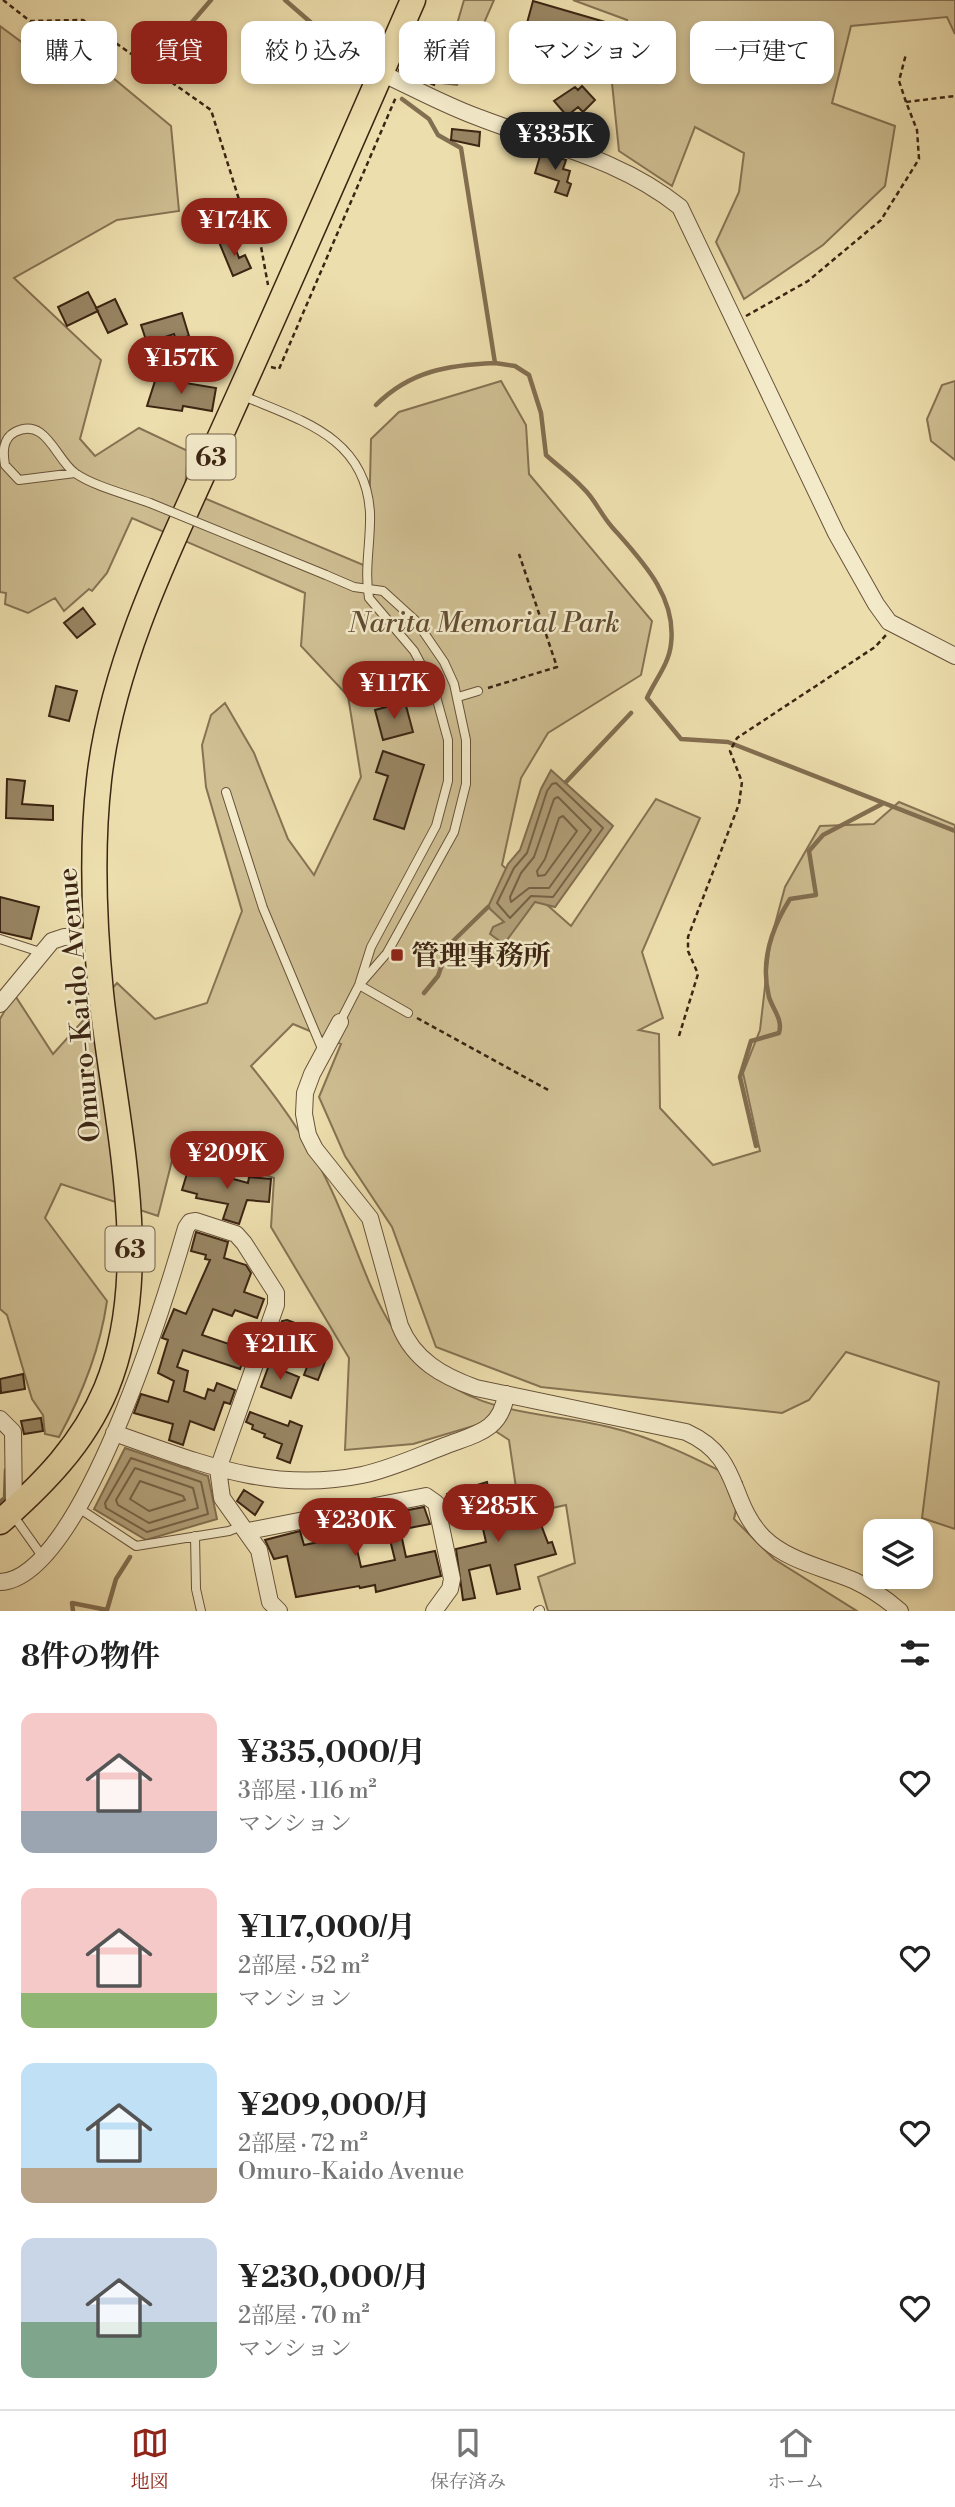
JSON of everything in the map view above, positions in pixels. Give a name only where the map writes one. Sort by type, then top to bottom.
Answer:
[{"type":"main road","name":"Omuro-Kaido Avenue","points":[[8,1515],[50,1476],[92,1417],[116,1362],[124,1321],[130,1248],[100,989],[93,875],[99,780],[118,681],[193,498],[239,395],[281,303],[392,78],[413,0]]},
{"type":"street","points":[[392,78],[479,118],[614,165],[663,194],[680,208],[836,533],[876,604],[895,625],[955,656]]},
{"type":"street","points":[[0,1004],[19,984],[40,952],[51,941],[64,937],[98,936]]},
{"type":"street","points":[[340,1023],[305,1093],[304,1114],[308,1135],[370,1219],[406,1342],[435,1369],[454,1380],[506,1394],[686,1432],[705,1440],[730,1472],[751,1521],[763,1537],[782,1552],[868,1588],[900,1611]]},
{"type":"street","points":[[0,1582],[21,1576],[58,1543],[139,1378],[186,1228],[190,1222],[196,1221],[236,1234],[244,1242],[277,1298],[218,1469],[222,1499],[246,1528],[259,1550],[270,1602],[279,1611]]},
{"type":"street","points":[[114,1433],[218,1469],[273,1480],[306,1482],[383,1469],[490,1429],[503,1413],[506,1394]]},
{"type":"street","points":[[0,1419],[13,1432],[7,1472],[8,1515]]},
{"type":"street","points":[[246,1528],[426,1496],[436,1503],[452,1579],[450,1589],[435,1611]]},
{"type":"lane","points":[[239,395],[320,428],[341,445],[356,464],[365,484],[370,511],[369,598],[407,641],[425,668],[445,722],[449,759],[448,781],[436,826],[371,947],[359,985],[340,1023]]},
{"type":"lane","points":[[75,473],[47,436],[39,431],[18,430],[8,437],[2,446],[5,465],[19,480],[75,473],[326,575],[368,589],[383,591],[416,621],[444,662],[458,697],[468,761],[461,810],[454,832],[387,953],[359,985]]},
{"type":"lane","points":[[458,697],[478,691]]},
{"type":"lane","points":[[226,792],[262,908],[324,1052]]},
{"type":"lane","points":[[0,939],[40,952]]},
{"type":"lane","points":[[359,985],[408,1013]]},
{"type":"lane","points":[[77,1507],[136,1546],[246,1528]]},
{"type":"lane","points":[[8,1515],[43,1558]]},
{"type":"lane","points":[[195,1536],[196,1589],[201,1611]]},
{"type":"path","points":[[4,0],[30,21],[83,20],[211,110],[246,222],[260,242],[269,288],[281,303]]},
{"type":"path","points":[[736,321],[808,281],[881,220],[919,159],[917,130],[899,81],[906,54]]},
{"type":"path","points":[[254,362],[279,369],[392,78]]},
{"type":"path","points":[[905,102],[955,96]]},
{"type":"path","points":[[478,691],[557,667],[519,554]]},
{"type":"path","points":[[679,1036],[698,974],[688,951],[688,937],[739,804],[742,782],[730,751],[737,738],[875,647],[895,625]]},
{"type":"path","points":[[408,1013],[550,1091]]},
{"type":"green space","points":[[464,0],[494,0],[485,21],[458,21]]},
{"type":"green space","points":[[573,0],[955,0],[955,34],[947,17],[851,26],[832,103],[895,126],[885,186],[823,245],[744,299],[716,242],[739,192],[744,153],[695,127],[672,186],[619,151],[612,84],[676,84],[676,21],[627,20]]},
{"type":"green space","name":"Narita Memorial Park","points":[[0,26],[21,42],[21,84],[117,84],[117,81],[171,126],[179,211],[117,220],[14,278],[101,360],[80,439],[95,456],[139,428],[188,451],[185,490],[368,567],[371,439],[399,412],[501,381],[526,425],[529,474],[652,621],[641,675],[548,733],[521,778],[502,865],[571,926],[656,799],[700,818],[642,952],[663,1018],[639,1030],[659,1034],[660,1108],[713,1165],[760,1151],[743,1073],[760,1030],[770,943],[785,887],[820,826],[874,824],[899,802],[955,825],[955,1529],[933,1522],[933,1519],[922,1518],[939,1382],[846,1352],[809,1400],[782,1413],[541,1387],[436,1347],[392,1227],[345,1156],[319,1097],[341,1044],[293,1024],[251,1066],[313,1153],[341,1211],[373,1291],[401,1340],[419,1361],[442,1380],[481,1401],[523,1412],[588,1422],[644,1437],[742,1482],[734,1519],[774,1559],[857,1611],[548,1611],[538,1577],[575,1563],[566,1505],[520,1515],[509,1440],[483,1423],[413,1444],[345,1450],[349,1358],[271,1227],[274,1178],[176,1145],[158,1216],[61,1184],[45,1218],[107,1301],[95,1354],[76,1404],[59,1437],[45,1434],[43,1415],[32,1399],[7,1315],[0,1309],[0,1019],[14,994],[53,1054],[117,983],[155,1019],[207,1003],[242,911],[206,787],[202,745],[211,715],[225,703],[254,753],[288,839],[314,875],[361,777],[348,696],[301,646],[305,593],[132,518],[107,573],[92,591],[89,589],[64,611],[55,598],[28,613],[5,604],[6,593],[0,592]]},
{"type":"green space","points":[[955,381],[955,460],[931,441],[927,419],[942,385]]},
{"type":"water","points":[[551,770],[613,826],[555,907],[535,902],[504,944],[490,934],[493,927],[504,922],[488,907],[508,864],[520,850],[541,789]]},
{"type":"water","points":[[125,1448],[208,1476],[217,1519],[146,1540],[94,1509]]},
{"type":"building","points":[[533,1],[602,21],[528,21]]},
{"type":"building","points":[[582,86],[595,100],[583,112],[578,107],[567,116],[554,101],[575,87],[578,90]]},
{"type":"building","points":[[452,129],[480,132],[479,146],[451,140]]},
{"type":"building","points":[[541,153],[566,160],[563,169],[570,171],[567,182],[571,184],[567,196],[555,192],[559,181],[535,173]]},
{"type":"building","points":[[231,237],[239,258],[245,255],[251,268],[233,276],[219,242]]},
{"type":"building","points":[[88,292],[98,311],[67,326],[58,307]]},
{"type":"building","points":[[115,299],[127,324],[108,333],[96,308]]},
{"type":"building","points":[[182,313],[189,336],[176,340],[174,334],[147,343],[141,325]]},
{"type":"building","points":[[156,378],[216,388],[212,411],[183,406],[182,411],[147,406]]},
{"type":"building","points":[[83,608],[95,624],[77,638],[64,623]]},
{"type":"building","points":[[56,686],[77,691],[69,721],[49,716]]},
{"type":"building","points":[[405,702],[413,732],[383,740],[375,710]]},
{"type":"building","points":[[383,751],[424,765],[404,829],[374,819],[388,776],[376,772]]},
{"type":"building","points":[[7,779],[25,781],[22,804],[53,806],[53,820],[6,818]]},
{"type":"building","points":[[0,897],[39,907],[31,939],[0,932]]},
{"type":"building","points":[[189,1167],[248,1183],[249,1177],[271,1179],[269,1202],[247,1200],[239,1224],[223,1219],[228,1204],[196,1198],[197,1194],[182,1190]]},
{"type":"building","points":[[196,1232],[228,1242],[224,1258],[246,1265],[251,1273],[244,1292],[264,1299],[257,1318],[235,1310],[232,1316],[213,1309],[202,1335],[247,1350],[240,1369],[183,1350],[177,1367],[188,1371],[184,1391],[205,1399],[208,1389],[214,1391],[217,1383],[235,1390],[230,1404],[224,1402],[214,1430],[190,1421],[183,1445],[169,1440],[173,1424],[134,1413],[141,1394],[168,1402],[174,1381],[158,1373],[168,1340],[162,1338],[174,1309],[186,1314],[210,1260],[205,1259],[206,1255],[191,1251]]},
{"type":"building","points":[[287,1320],[311,1329],[302,1351],[274,1341],[282,1321]]},
{"type":"building","points":[[312,1354],[326,1359],[318,1380],[304,1375]]},
{"type":"building","points":[[269,1365],[299,1377],[291,1398],[261,1387]]},
{"type":"building","points":[[23,1374],[25,1389],[1,1393],[0,1379]]},
{"type":"building","points":[[250,1412],[288,1426],[290,1421],[302,1426],[290,1463],[277,1458],[282,1444],[264,1437],[265,1434],[252,1429],[253,1425],[246,1422]]},
{"type":"building","points":[[41,1418],[43,1431],[24,1434],[21,1421]]},
{"type":"building","points":[[487,1482],[493,1511],[508,1508],[513,1529],[540,1522],[548,1543],[552,1542],[556,1554],[515,1565],[520,1589],[497,1594],[490,1565],[469,1570],[475,1598],[463,1600],[456,1549],[486,1542],[477,1502],[450,1504],[447,1494]]},
{"type":"building","points":[[244,1490],[263,1502],[255,1515],[237,1501]]},
{"type":"building","points":[[424,1507],[430,1524],[404,1529],[405,1533],[401,1534],[406,1557],[435,1551],[441,1576],[376,1592],[375,1585],[359,1586],[296,1597],[287,1556],[274,1559],[265,1540],[300,1531],[304,1545],[328,1540],[325,1527],[346,1522],[349,1532],[353,1532],[361,1567],[395,1560],[389,1536],[377,1539],[372,1517]]},
{"type":"waterway","points":[[193,21],[211,0]]},
{"type":"waterway","points":[[285,0],[309,21]]},
{"type":"waterway","points":[[402,99],[429,119],[438,135],[461,148],[495,363],[515,366],[529,375],[541,413],[546,455],[587,492],[645,566],[663,595],[671,627],[670,651],[647,698],[681,739],[728,742],[955,831]]},
{"type":"waterway","points":[[376,405],[402,384],[416,377],[446,368],[495,363]]},
{"type":"waterway","points":[[566,782],[631,713]]},
{"type":"waterway","points":[[756,1146],[740,1077],[751,1041],[779,1033],[779,1019],[769,997],[766,971],[769,946],[777,922],[790,899],[816,895],[809,851],[823,835],[882,804]]},
{"type":"waterway","points":[[424,993],[438,976],[449,945],[488,907]]},
{"type":"waterway","points":[[0,1502],[5,1498],[6,1470]]},
{"type":"waterway","points":[[73,1611],[72,1603],[107,1610],[116,1579],[130,1557]]},
{"type":"place","name":"管理事務所","points":[[397,955]]}]
